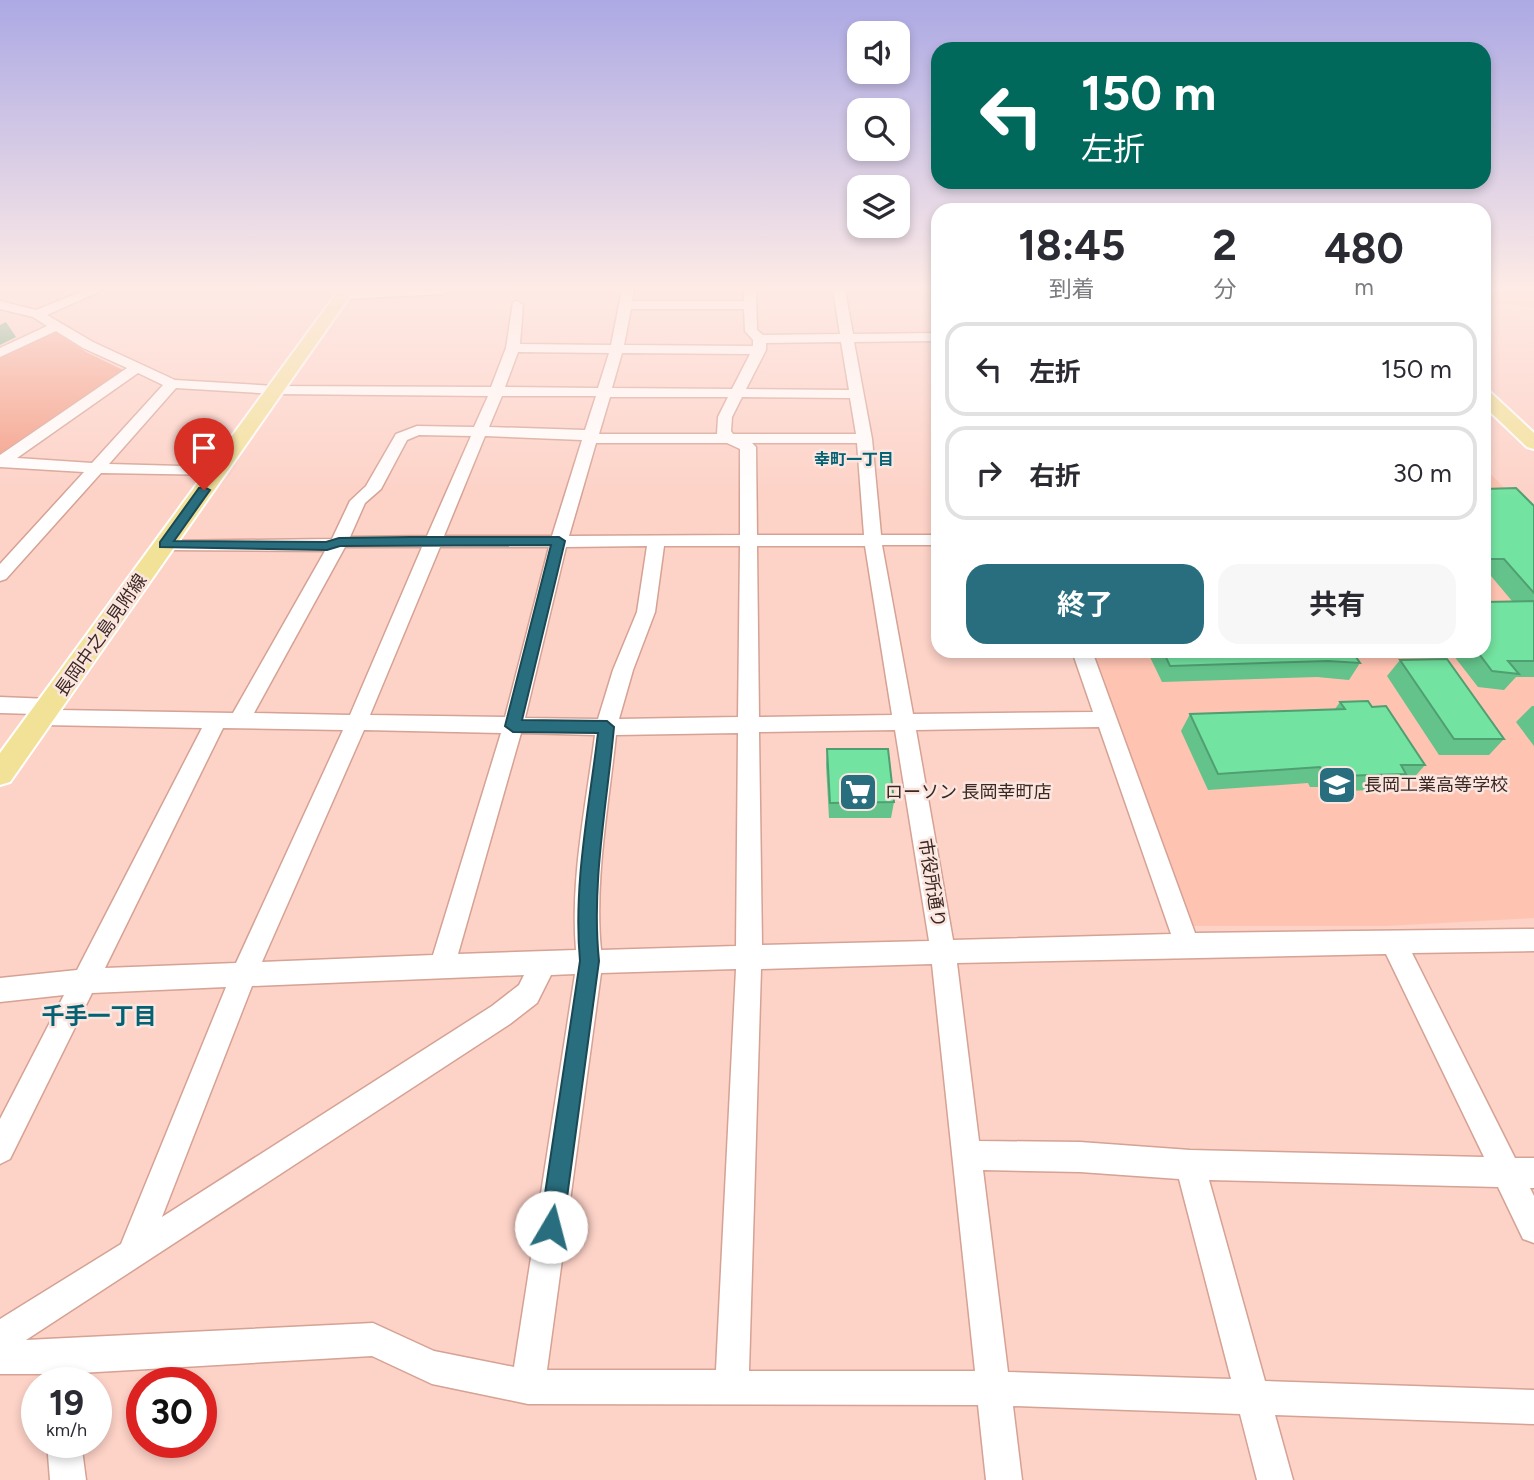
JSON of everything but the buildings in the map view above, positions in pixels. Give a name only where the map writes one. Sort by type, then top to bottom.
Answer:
[{"type":"main road","name":"長岡中之島見附線","points":[[0,774],[298,359]]},
{"type":"main road","points":[[1491,403],[1534,443]]},
{"type":"street","points":[[117,359],[172,384],[275,390],[855,394]]},
{"type":"street","points":[[132,1255],[244,974],[356,724],[509,359]]},
{"type":"street","points":[[442,966],[513,726],[559,541],[614,359]]},
{"type":"street","points":[[732,1389],[749,956],[748,447],[730,439],[723,432],[725,417],[754,359]]},
{"type":"street","name":"市役所通り","points":[[850,359],[864,439],[873,541],[943,952],[1004,1480]]},
{"type":"street","points":[[0,462],[135,369]]},
{"type":"street","points":[[0,575],[172,384]]},
{"type":"street","points":[[0,1149],[85,981],[228,720],[339,542],[358,501],[373,489],[401,437],[417,430],[582,434],[590,438],[864,439]]},
{"type":"street","points":[[0,462],[217,472]]},
{"type":"street","points":[[164,545],[327,546],[339,542],[434,540],[931,540]]},
{"type":"street","points":[[528,1387],[590,961],[587,932],[590,875],[607,727],[623,670],[646,612],[656,542]]},
{"type":"street","points":[[1085,658],[1187,946]]},
{"type":"street","points":[[0,705],[46,712],[228,720],[513,726],[747,726],[1108,719]]},
{"type":"street","points":[[0,989],[85,981],[590,961],[1534,940]]},
{"type":"street","points":[[1394,943],[1521,1173],[1534,1228]]},
{"type":"street","points":[[0,1338],[501,1015],[528,994],[543,964]]},
{"type":"street","points":[[967,1155],[1080,1157],[1191,1165],[1521,1173]]},
{"type":"street","points":[[1191,1165],[1275,1480]]},
{"type":"street","points":[[94,1367],[373,1339],[432,1367],[528,1387],[993,1388],[1534,1407]]},
{"type":"street","points":[[0,1357],[49,1367]]},
{"type":"street","points":[[66,1458],[68,1480]]},
{"type":"shaded area","points":[[0,359],[101,359],[125,371],[3,455],[0,453]]},
{"type":"shaded area","name":"長岡工業高等学校","points":[[1491,474],[1534,519],[1534,918],[1385,926],[1193,926],[1094,658],[1491,658]]},
{"type":"place","name":"長岡工業高等学校","points":[[1337,785]]},
{"type":"place","name":"ローソン 長岡幸町店","points":[[858,792]]},
{"type":"district","name":"幸町一丁目","points":[[854,459]]},
{"type":"district","name":"千手一丁目","points":[[99,1016]]},
{"type":"route","points":[[204,490],[164,545],[327,546],[339,542],[559,541],[513,726],[607,727],[590,875],[587,932],[590,961],[551,1227]]}]
